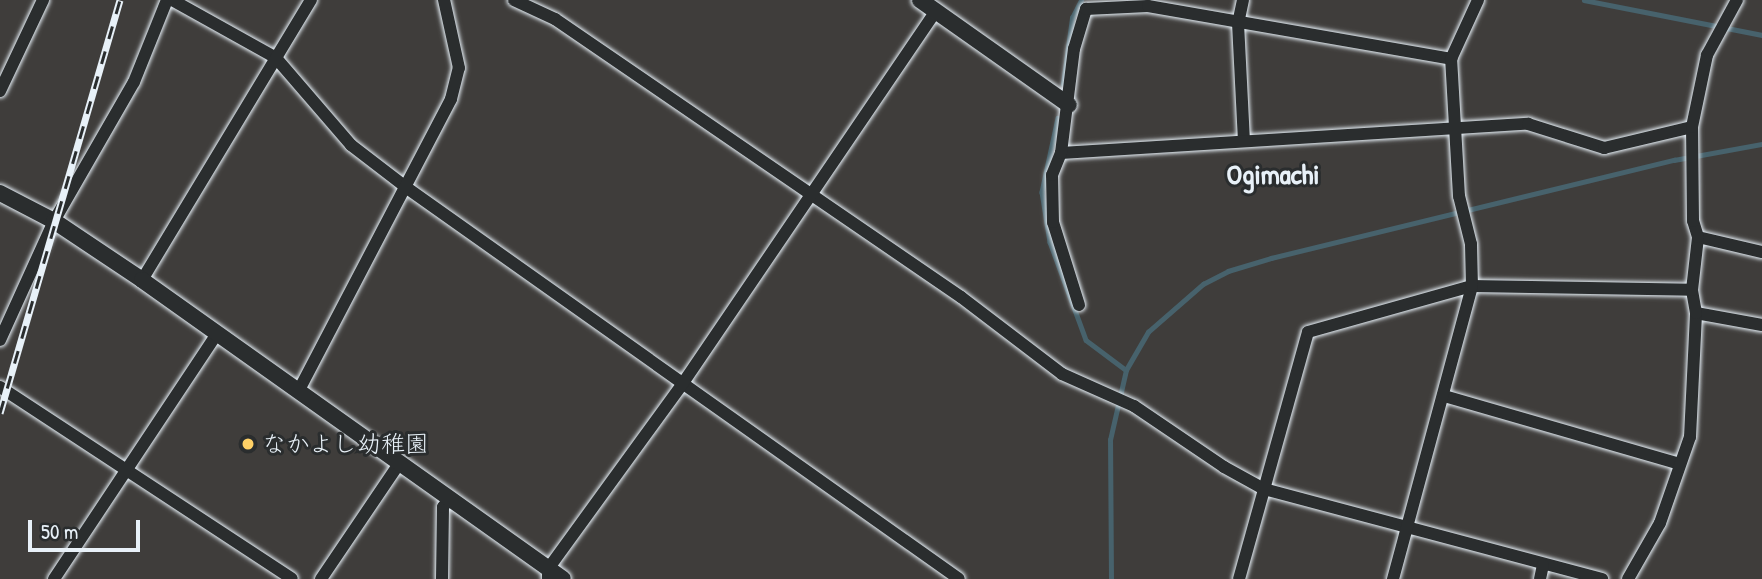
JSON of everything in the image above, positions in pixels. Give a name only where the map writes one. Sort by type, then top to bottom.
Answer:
[{"type":"street","points":[[0,91],[43,0]]},
{"type":"street","points":[[0,340],[54,221],[134,82],[167,0]]},
{"type":"street","points":[[172,0],[276,58],[351,145],[407,188],[681,386],[959,579]]},
{"type":"street","points":[[142,280],[311,0]]},
{"type":"street","points":[[299,390],[407,188],[451,99],[459,68],[444,0]]},
{"type":"street","points":[[514,0],[555,19],[961,297],[1062,373],[1098,392],[1134,406],[1264,489],[1406,523],[1543,565],[1602,579]]},
{"type":"street","points":[[920,0],[1069,105]]},
{"type":"street","points":[[1243,0],[1238,23],[1244,140]]},
{"type":"street","points":[[1393,579],[1472,286],[1467,228],[1459,196],[1451,59],[1478,0]]},
{"type":"street","points":[[1628,579],[1660,523],[1690,437],[1696,313],[1692,290],[1698,237],[1693,221],[1691,132],[1697,87],[1718,34],[1737,0]]},
{"type":"street","points":[[1079,305],[1053,222],[1052,176],[1061,153],[1074,49],[1086,9],[1147,6],[1451,59]]},
{"type":"street","points":[[548,574],[681,386],[936,11]]},
{"type":"street","points":[[1061,153],[1455,125],[1528,124],[1604,148],[1691,132]]},
{"type":"street","points":[[0,193],[54,221],[142,280],[216,335],[299,390],[548,574],[563,579]]},
{"type":"street","points":[[1698,237],[1762,252]]},
{"type":"street","points":[[1239,579],[1308,332],[1472,286],[1692,290]]},
{"type":"street","points":[[1696,313],[1762,325]]},
{"type":"street","points":[[54,579],[216,335]]},
{"type":"street","points":[[0,387],[128,468],[292,579]]},
{"type":"street","points":[[1444,396],[1679,464]]},
{"type":"street","points":[[321,579],[399,464]]},
{"type":"street","points":[[442,579],[443,507],[449,499]]},
{"type":"street","points":[[1540,579],[1543,565]]},
{"type":"waterway","points":[[1063,84],[1072,18],[1081,0]]},
{"type":"waterway","points":[[1584,0],[1762,35]]},
{"type":"waterway","points":[[1058,118],[1042,192],[1050,242],[1086,340],[1126,370]]},
{"type":"waterway","points":[[1111,579],[1110,440],[1126,370],[1148,332],[1203,284],[1228,271],[1271,258],[1674,160],[1762,144]]},
{"type":"railway","points":[[0,413],[120,0]]},
{"type":"place","name":"なかよし幼稚園","points":[[248,444]]},
{"type":"district","name":"Ogimachi","points":[[1273,174]]}]
